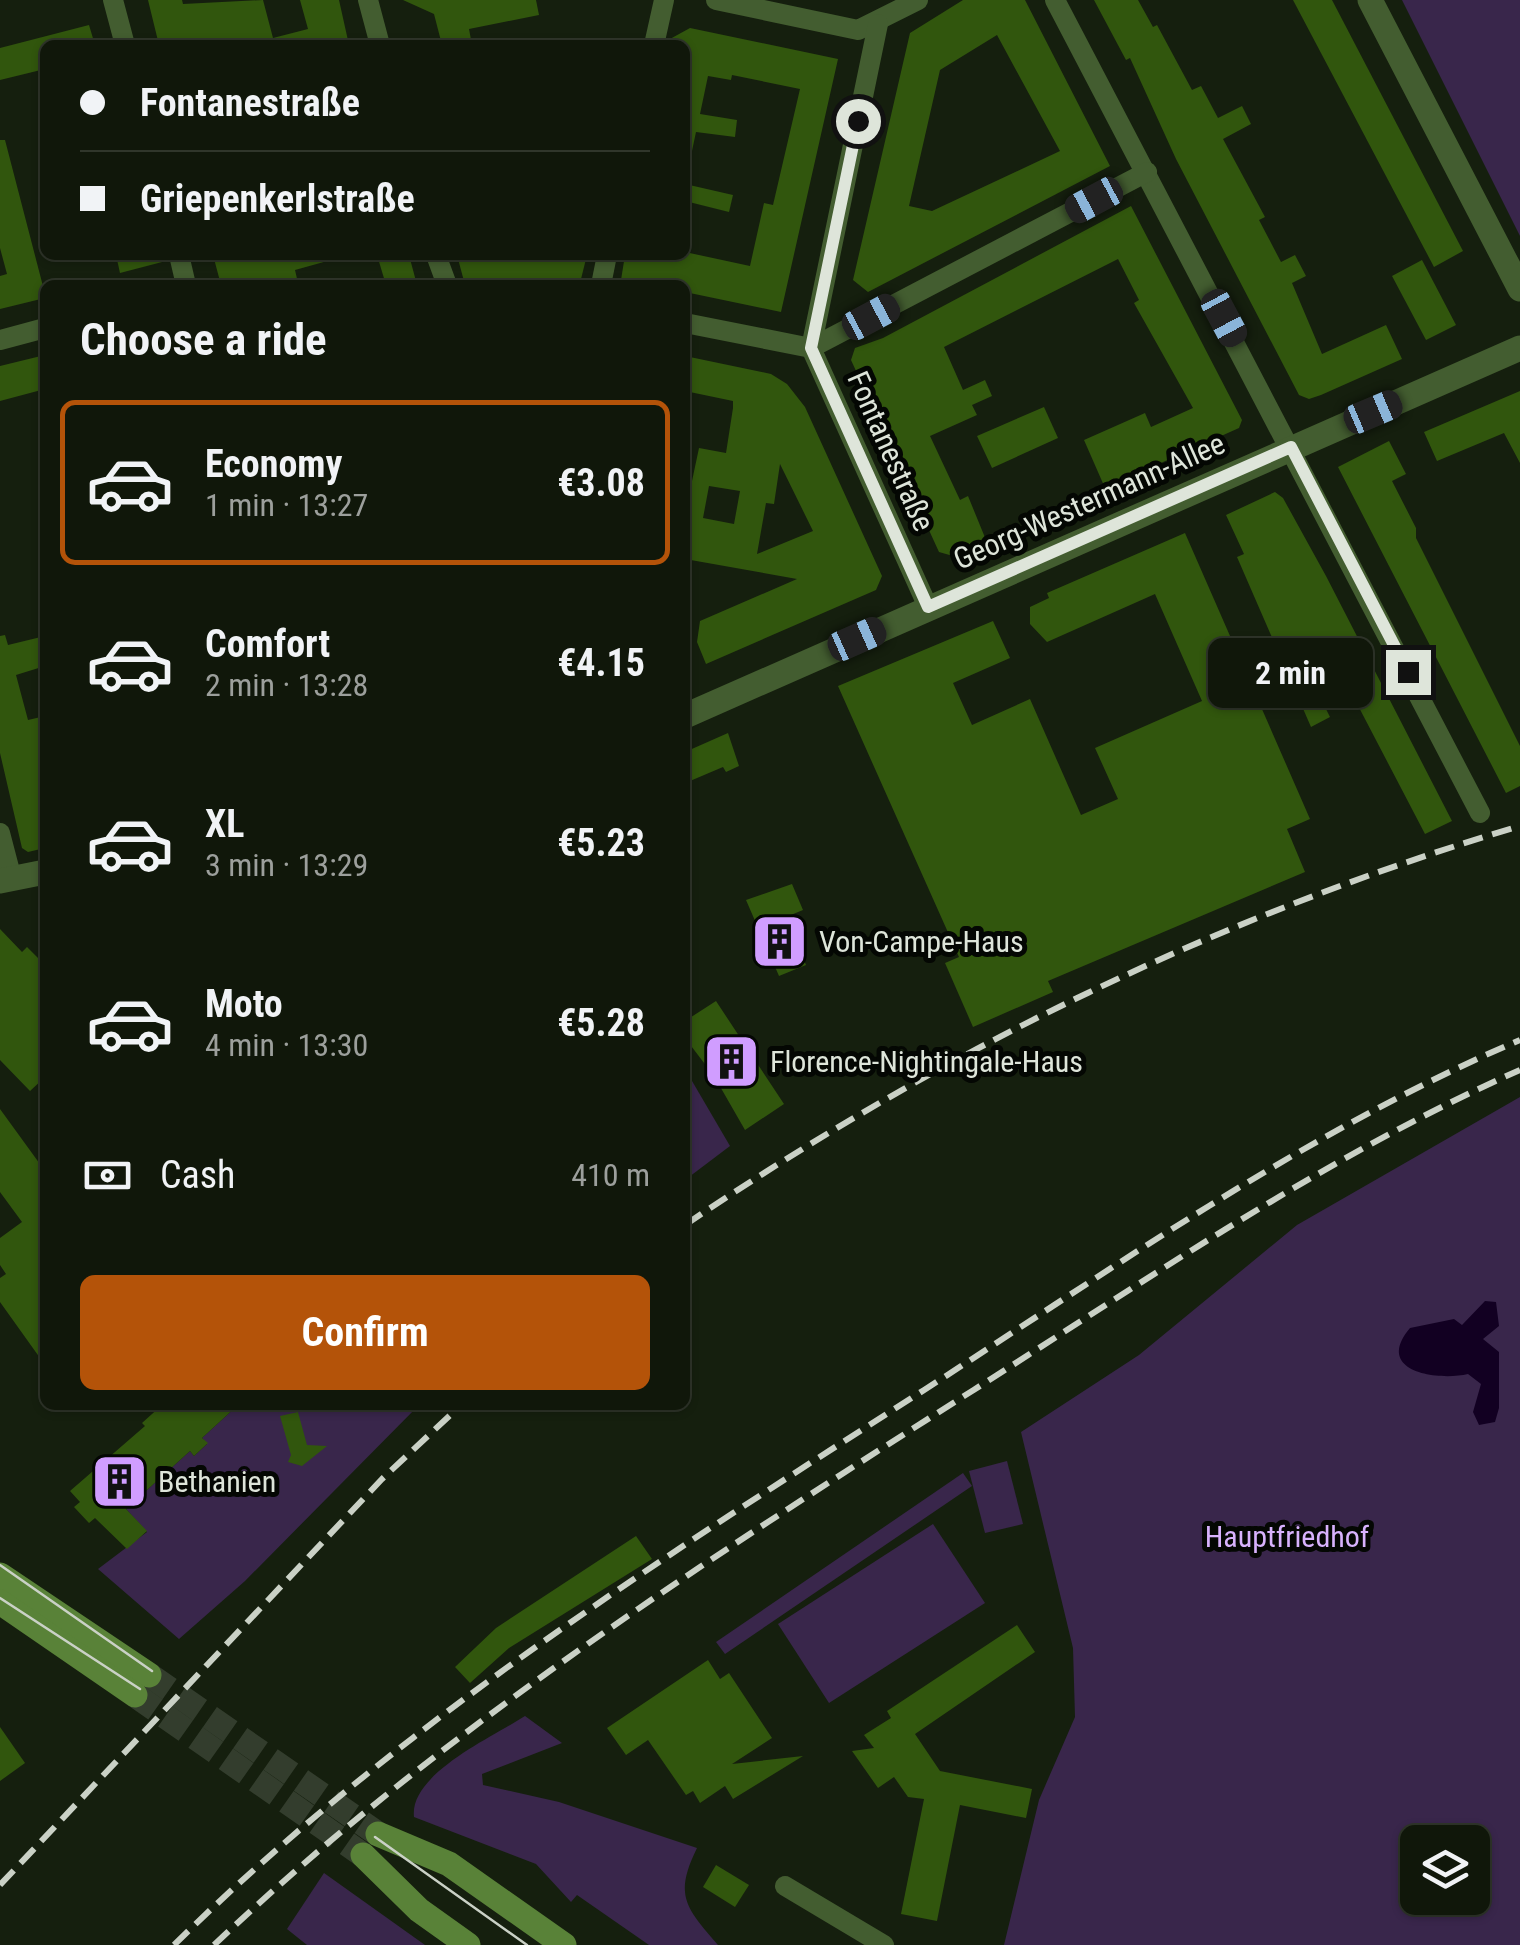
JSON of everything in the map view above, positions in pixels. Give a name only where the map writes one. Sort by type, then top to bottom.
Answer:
[{"type":"main road","points":[[0,1576],[142,1685],[0,1602]]},
{"type":"main road","points":[[468,1945],[419,1910],[370,1844],[449,1864],[564,1945]]},
{"type":"street","points":[[113,0],[124,40]]},
{"type":"street","points":[[368,0],[379,40]]},
{"type":"street","points":[[655,40],[664,0]]},
{"type":"street","points":[[716,0],[858,30],[878,24],[918,0]]},
{"type":"street","points":[[1054,0],[1480,813]]},
{"type":"street","points":[[1370,0],[1520,289]]},
{"type":"street","name":"Fontanestraße","points":[[878,24],[811,348],[928,607]]},
{"type":"street","points":[[690,323],[811,348],[1146,172]]},
{"type":"street","points":[[0,340],[40,329]]},
{"type":"street","name":"Georg-Westermann-Allee","points":[[690,714],[1520,348]]},
{"type":"street","points":[[0,833],[6,880],[40,873]]},
{"type":"street","points":[[785,1886],[884,1945]]},
{"type":"green space","points":[[1402,0],[1520,0],[1520,236]]},
{"type":"green space","points":[[690,1078],[730,1146],[690,1176]]},
{"type":"green space","name":"Hauptfriedhof","points":[[1520,1097],[1520,1945],[1004,1945],[1039,1800],[1075,1717],[1073,1648],[1021,1432],[1139,1355],[1297,1225]]},
{"type":"green space","points":[[233,1410],[414,1410],[245,1581],[179,1639],[98,1569],[147,1532],[126,1509],[190,1451],[194,1456],[207,1444],[202,1438]]},
{"type":"green space","points":[[1007,1461],[1023,1524],[985,1533],[969,1471]]},
{"type":"green space","points":[[963,1473],[972,1486],[725,1654],[716,1642]]},
{"type":"green space","points":[[933,1524],[985,1603],[829,1703],[778,1624]]},
{"type":"green space","points":[[525,1716],[562,1743],[482,1774],[483,1785],[559,1802],[697,1848],[686,1878],[686,1900],[718,1945],[649,1945],[577,1895],[571,1902],[536,1864],[414,1817],[416,1801],[438,1772]]},
{"type":"green space","points":[[324,1873],[425,1945],[307,1945],[287,1929]]},
{"type":"shaded area","points":[[1485,1301],[1496,1302],[1499,1326],[1483,1339],[1499,1352],[1499,1408],[1495,1422],[1479,1425],[1473,1412],[1481,1384],[1468,1374],[1441,1376],[1414,1370],[1399,1355],[1410,1328],[1454,1319],[1462,1325]]},
{"type":"building","points":[[148,0],[182,0],[183,4],[263,0],[273,38],[308,29],[300,0],[339,0],[348,40],[158,40]]},
{"type":"building","points":[[403,0],[536,0],[539,15],[469,29],[471,40],[441,40],[434,14]]},
{"type":"building","points":[[963,0],[1025,0],[1110,166],[868,292],[853,280],[910,33]],"holes":[[[997,35],[1060,151],[932,211],[909,206],[940,70]]]},
{"type":"building","points":[[1094,0],[1138,0],[1153,27],[1157,25],[1192,90],[1201,86],[1218,118],[1242,106],[1251,124],[1223,139],[1265,217],[1259,220],[1281,262],[1295,255],[1306,276],[1292,283],[1322,354],[1386,325],[1402,359],[1321,395],[1309,399],[1299,395],[1176,159],[1130,58],[1126,60]]},
{"type":"building","points":[[1293,0],[1332,0],[1463,251],[1434,267]]},
{"type":"building","points":[[89,25],[94,40],[40,40],[40,70],[0,80],[0,48]]},
{"type":"building","points":[[690,28],[838,59],[781,312],[690,293],[690,280],[621,280],[624,260],[690,260],[690,253],[750,266],[764,203],[773,205],[800,89],[732,75],[731,80],[708,76],[700,114],[737,120],[735,137],[696,132],[690,151],[690,40],[670,39]]},
{"type":"building","points":[[0,140],[5,140],[41,280],[40,299],[0,309],[0,276],[7,274],[0,248]]},
{"type":"building","points":[[690,185],[733,195],[729,212],[690,202]]},
{"type":"building","points":[[1131,206],[1242,420],[1239,428],[1105,488],[1084,440],[1145,413],[1151,427],[1193,408],[1134,303],[1139,300],[1118,259],[944,347],[963,390],[985,380],[992,396],[972,405],[977,415],[930,436],[960,500],[968,496],[986,540],[953,556],[939,552],[851,360],[855,348],[883,338]]},
{"type":"building","points":[[117,260],[166,260],[166,261],[120,273]]},
{"type":"building","points":[[214,260],[331,260],[295,270],[297,280],[220,280]]},
{"type":"building","points":[[378,260],[410,260],[416,280],[384,280]]},
{"type":"building","points":[[458,260],[586,260],[578,280],[464,280]]},
{"type":"building","points":[[1422,260],[1456,325],[1426,340],[1392,276]]},
{"type":"building","points":[[40,356],[40,390],[0,401],[0,366]]},
{"type":"building","points":[[690,357],[771,374],[787,384],[805,407],[882,576],[876,590],[706,664],[697,642],[700,621],[797,579],[690,560],[690,490],[699,448],[726,453],[733,401],[690,392]],"holes":[[[780,464],[813,531],[757,554],[766,503],[774,504]],[[709,486],[740,491],[734,524],[703,518]]]},
{"type":"building","points":[[1520,391],[1520,463],[1504,433],[1437,461],[1424,432]]},
{"type":"building","points":[[1044,407],[1058,438],[992,468],[977,436]]},
{"type":"building","points":[[1389,441],[1406,474],[1392,481],[1416,528],[1416,538],[1520,746],[1520,786],[1506,793],[1338,467]]},
{"type":"building","points":[[1275,492],[1283,498],[1326,576],[1452,821],[1425,834],[1353,696],[1326,709],[1330,717],[1311,727],[1237,557],[1244,554],[1226,515]]},
{"type":"building","points":[[1185,533],[1310,819],[1287,829],[1305,872],[1048,981],[1053,992],[973,1027],[945,963],[959,957],[838,686],[993,621],[1010,658],[953,683],[972,725],[1030,699],[1081,815],[1118,799],[1095,748],[1202,701],[1155,594],[1047,642],[1030,624],[1030,607],[1049,598],[1047,593]]},
{"type":"building","points":[[5,635],[8,645],[40,637],[40,668],[16,675],[28,720],[40,717],[40,849],[28,852],[22,848],[0,753],[0,636]]},
{"type":"building","points":[[728,733],[739,766],[726,772],[723,767],[690,781],[690,750]]},
{"type":"building","name":"Von-Campe-Haus","points":[[792,884],[803,910],[786,917],[806,965],[779,976],[746,900]]},
{"type":"building","points":[[0,929],[22,952],[27,947],[40,960],[40,1082],[30,1091],[0,1060]]},
{"type":"building","name":"Florence-Nightingale-Haus","points":[[716,1001],[784,1104],[745,1130],[714,1076],[690,1045],[690,1018]]},
{"type":"building","points":[[0,1109],[40,1164],[40,1358],[0,1302],[0,1278],[6,1274],[0,1265],[0,1238],[22,1222],[0,1192]]},
{"type":"building","name":"Bethanien","points":[[156,1410],[233,1410],[202,1438],[208,1443],[194,1456],[190,1451],[126,1509],[147,1531],[127,1549],[95,1518],[89,1523],[74,1507],[80,1502],[70,1491],[145,1426],[142,1423]]},
{"type":"building","points":[[298,1412],[307,1445],[327,1446],[302,1466],[288,1462],[291,1455],[280,1416]]},
{"type":"building","points":[[636,1536],[652,1559],[509,1648],[470,1683],[455,1667],[496,1628]]},
{"type":"building","points":[[1017,1625],[1035,1652],[915,1734],[940,1771],[1032,1789],[1026,1818],[960,1805],[937,1921],[901,1914],[924,1799],[908,1797],[894,1777],[878,1788],[852,1751],[874,1748],[864,1735],[891,1718],[887,1711]]},
{"type":"building","points":[[708,1660],[720,1679],[729,1673],[772,1738],[732,1764],[803,1756],[733,1799],[725,1786],[700,1803],[693,1791],[686,1795],[648,1740],[626,1755],[607,1728]]},
{"type":"building","points":[[0,1727],[25,1763],[0,1781]]},
{"type":"building","points":[[716,1865],[749,1885],[735,1907],[703,1887]]},
{"type":"tunnel","points":[[149,1675],[378,1834]]},
{"type":"tunnel","points":[[135,1695],[363,1855]]},
{"type":"tram line","points":[[0,1565],[152,1671]]},
{"type":"tram line","points":[[0,1598],[140,1689]]},
{"type":"tram line","points":[[375,1837],[527,1945]]},
{"type":"railway","points":[[690,1222],[882,1101],[1087,993],[1300,901],[1520,826]]},
{"type":"railway","points":[[174,1945],[262,1862],[354,1784],[449,1710],[645,1571],[1227,1195],[1371,1112],[1520,1040]]},
{"type":"railway","points":[[214,1945],[397,1786],[590,1642],[690,1574],[1251,1213],[1385,1137],[1520,1070]]},
{"type":"railway","points":[[0,1885],[382,1479],[456,1410]]},
{"type":"place","name":"Von-Campe-Haus","points":[[780,941]]},
{"type":"place","name":"Florence-Nightingale-Haus","points":[[731,1061]]},
{"type":"place","name":"Bethanien","points":[[119,1481]]},
{"type":"route","points":[[858,121],[811,348],[928,607],[1291,447],[1408,672]]}]
